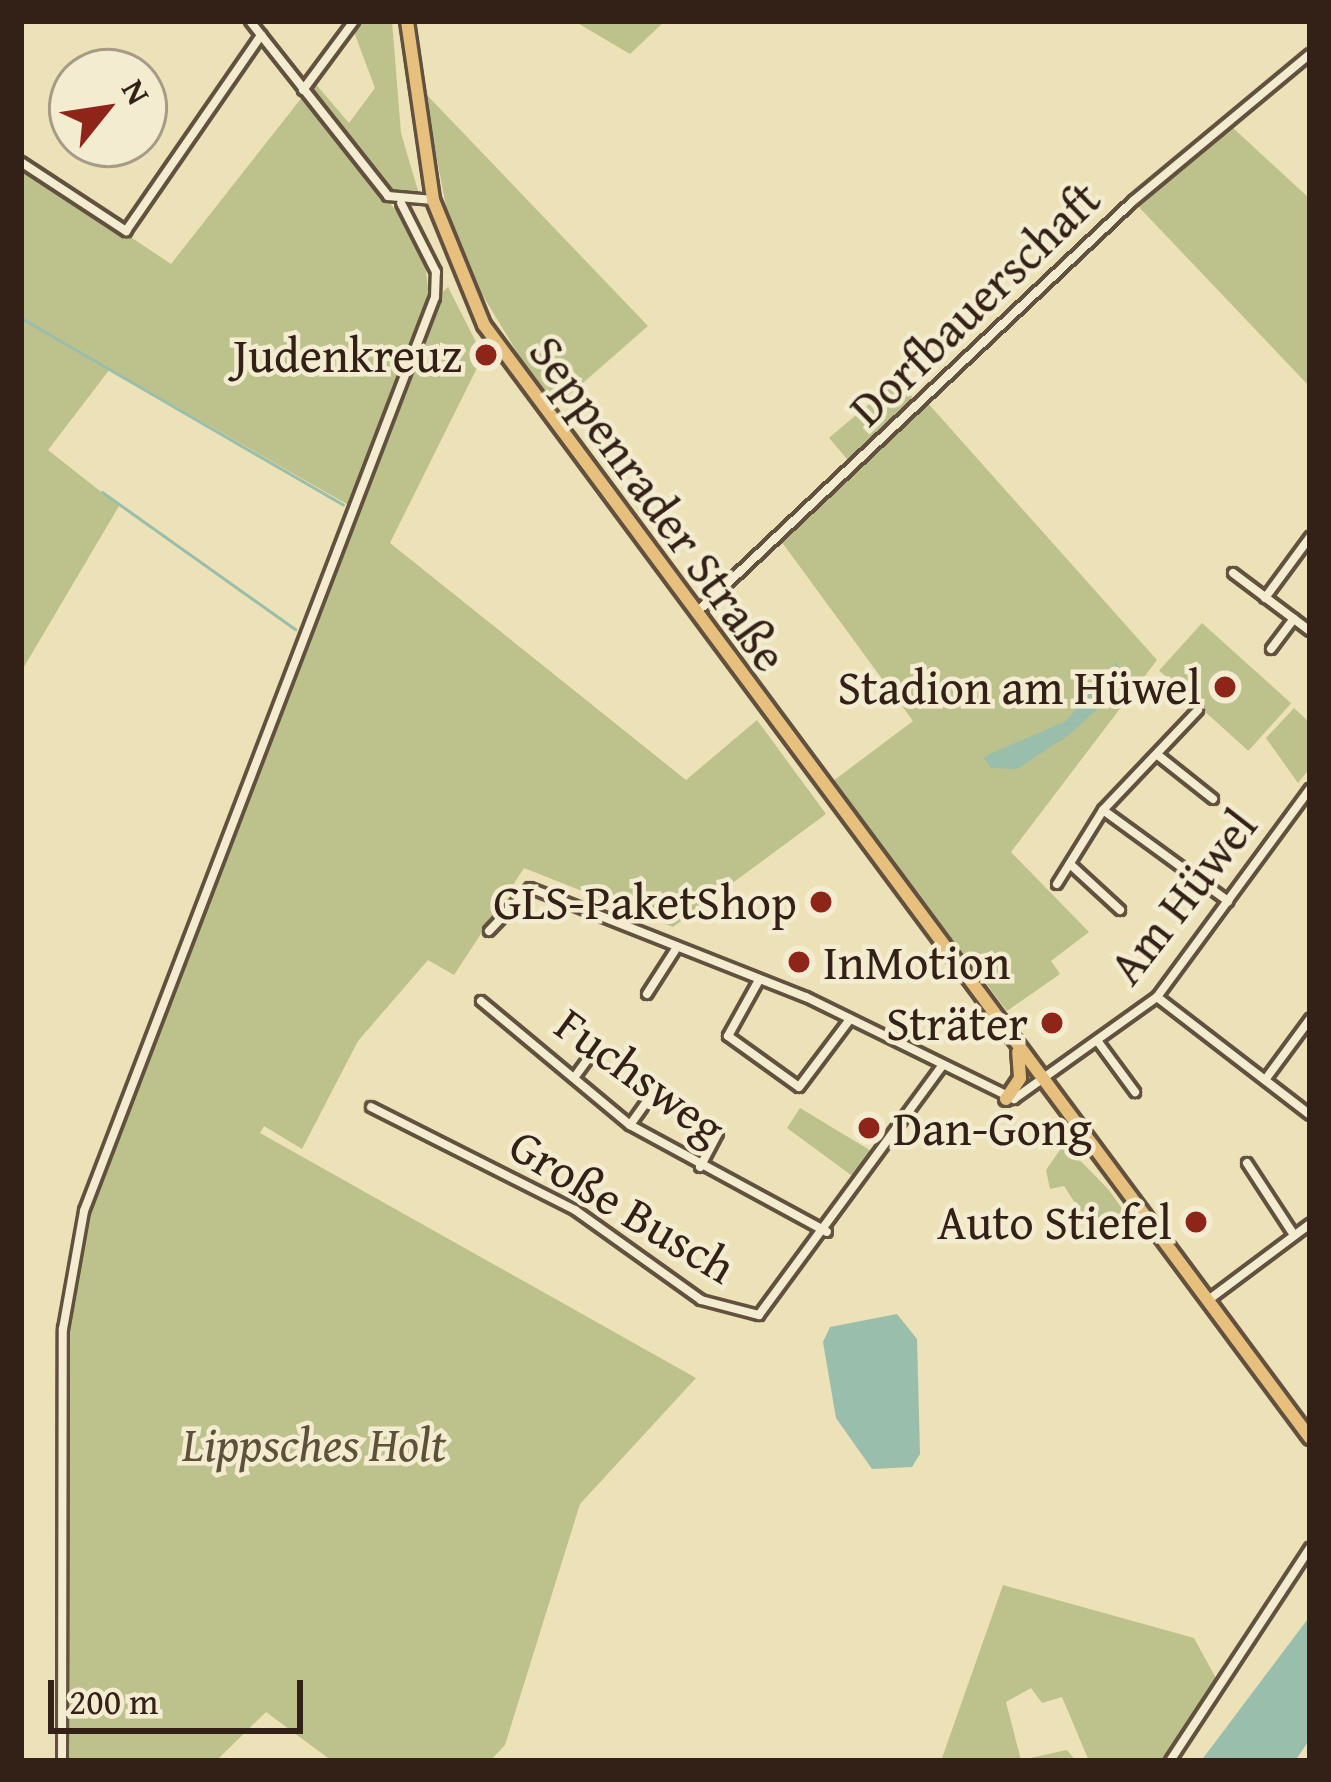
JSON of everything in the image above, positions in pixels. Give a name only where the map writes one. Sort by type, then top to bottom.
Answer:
[{"type":"main road","name":"Seppenrader Straße","points":[[406,21],[433,200],[484,325],[1310,1438]]},
{"type":"main road","points":[[1006,1099],[1021,1078],[1017,1045]]},
{"type":"street","points":[[62,1761],[63,1329],[84,1211],[435,297],[436,272],[401,203],[250,21]]},
{"type":"street","points":[[303,90],[354,21]]},
{"type":"street","points":[[21,162],[126,231],[261,35]]},
{"type":"street","name":"Dorfbauerschaft","points":[[695,614],[1133,201],[1310,54]]},
{"type":"street","points":[[401,203],[433,200]]},
{"type":"street","points":[[1265,598],[1310,537]]},
{"type":"street","points":[[1233,574],[1310,631]]},
{"type":"street","points":[[1271,649],[1294,619]]},
{"type":"street","points":[[1057,884],[1103,810],[1198,710]]},
{"type":"street","points":[[1159,756],[1213,799]]},
{"type":"street","name":"Am Hüwel","points":[[1006,1099],[1045,1082],[1157,997],[1308,797]]},
{"type":"street","points":[[1103,810],[1228,902]]},
{"type":"street","points":[[1070,864],[1120,910]]},
{"type":"street","points":[[489,931],[530,888],[850,1019],[1006,1099]]},
{"type":"street","points":[[647,994],[677,947]]},
{"type":"street","points":[[759,980],[728,1036],[799,1087],[850,1019]]},
{"type":"street","points":[[1157,997],[1310,1115]]},
{"type":"street","name":"Fuchsweg","points":[[481,1001],[630,1125],[827,1232]]},
{"type":"street","points":[[1265,1080],[1310,1019]]},
{"type":"street","points":[[1099,1043],[1135,1092]]},
{"type":"street","points":[[574,1078],[595,1049]]},
{"type":"street","name":"Große Busch","points":[[370,1107],[575,1210],[735,1314],[778,1300],[941,1067]]},
{"type":"street","points":[[630,1125],[655,1090]]},
{"type":"street","points":[[700,1167],[718,1133],[707,1127]]},
{"type":"street","points":[[1247,1163],[1294,1235]]},
{"type":"street","points":[[1206,1301],[1310,1224]]},
{"type":"street","points":[[1170,1761],[1310,1548]]},
{"type":"green space","points":[[361,21],[392,21],[401,133],[419,194],[401,198],[379,183],[308,90],[314,82],[349,123],[375,88],[354,32]]},
{"type":"green space","points":[[574,21],[665,21],[630,54]]},
{"type":"green space","points":[[424,92],[648,326],[552,410],[454,248]]},
{"type":"green space","name":"Lippsches Holt","points":[[303,96],[397,212],[425,263],[430,305],[448,287],[483,356],[390,543],[686,780],[757,720],[826,814],[673,927],[524,868],[454,975],[428,960],[358,1041],[302,1149],[264,1126],[260,1133],[696,1378],[580,1504],[505,1745],[490,1761],[332,1761],[266,1712],[216,1761],[66,1761],[66,1331],[87,1213],[350,506],[110,369],[48,450],[119,506],[21,672],[21,164],[171,264]]},
{"type":"green space","points":[[1231,126],[1310,199],[1310,387],[1136,204]]},
{"type":"green space","points":[[898,380],[918,404],[849,462],[829,438]]},
{"type":"green space","points":[[926,401],[1157,660],[1011,852],[1089,932],[1051,961],[1060,974],[1007,1011],[833,781],[913,721],[781,541]]},
{"type":"green space","name":"Stadion am Hüwel","points":[[1202,623],[1291,703],[1248,751],[1159,671]]},
{"type":"green space","points":[[1294,708],[1310,723],[1310,768],[1298,783],[1266,738]]},
{"type":"green space","points":[[800,1108],[873,1152],[855,1178],[787,1128]]},
{"type":"green space","points":[[1064,1144],[1108,1189],[1134,1225],[1113,1212],[1090,1226],[1064,1186],[1050,1189],[1046,1170]]},
{"type":"green space","points":[[1003,1585],[1194,1638],[1218,1682],[1166,1761],[1089,1761],[1062,1697],[1042,1703],[1031,1688],[1006,1702],[1021,1760],[1067,1750],[1076,1761],[941,1761]]},
{"type":"shaded area","points":[[1117,662],[1121,687],[1069,735],[1017,769],[991,768],[983,757],[1066,721]]},
{"type":"shaded area","points":[[897,1314],[917,1339],[920,1454],[912,1467],[872,1469],[836,1418],[823,1342],[830,1327]]},
{"type":"shaded area","points":[[1310,1616],[1310,1739],[1295,1761],[1201,1761]]},
{"type":"waterway","points":[[21,318],[343,505]]},
{"type":"waterway","points":[[102,492],[295,629]]},
{"type":"place","name":"Judenkreuz","points":[[486,355]]},
{"type":"place","name":"Stadion am Hüwel","points":[[1225,687]]},
{"type":"place","name":"GLS-PaketShop","points":[[821,902]]},
{"type":"place","name":"InMotion","points":[[799,962]]},
{"type":"place","name":"Sträter","points":[[1052,1023]]},
{"type":"place","name":"Dan-Gong","points":[[869,1128]]},
{"type":"place","name":"Auto Stiefel","points":[[1196,1222]]}]
